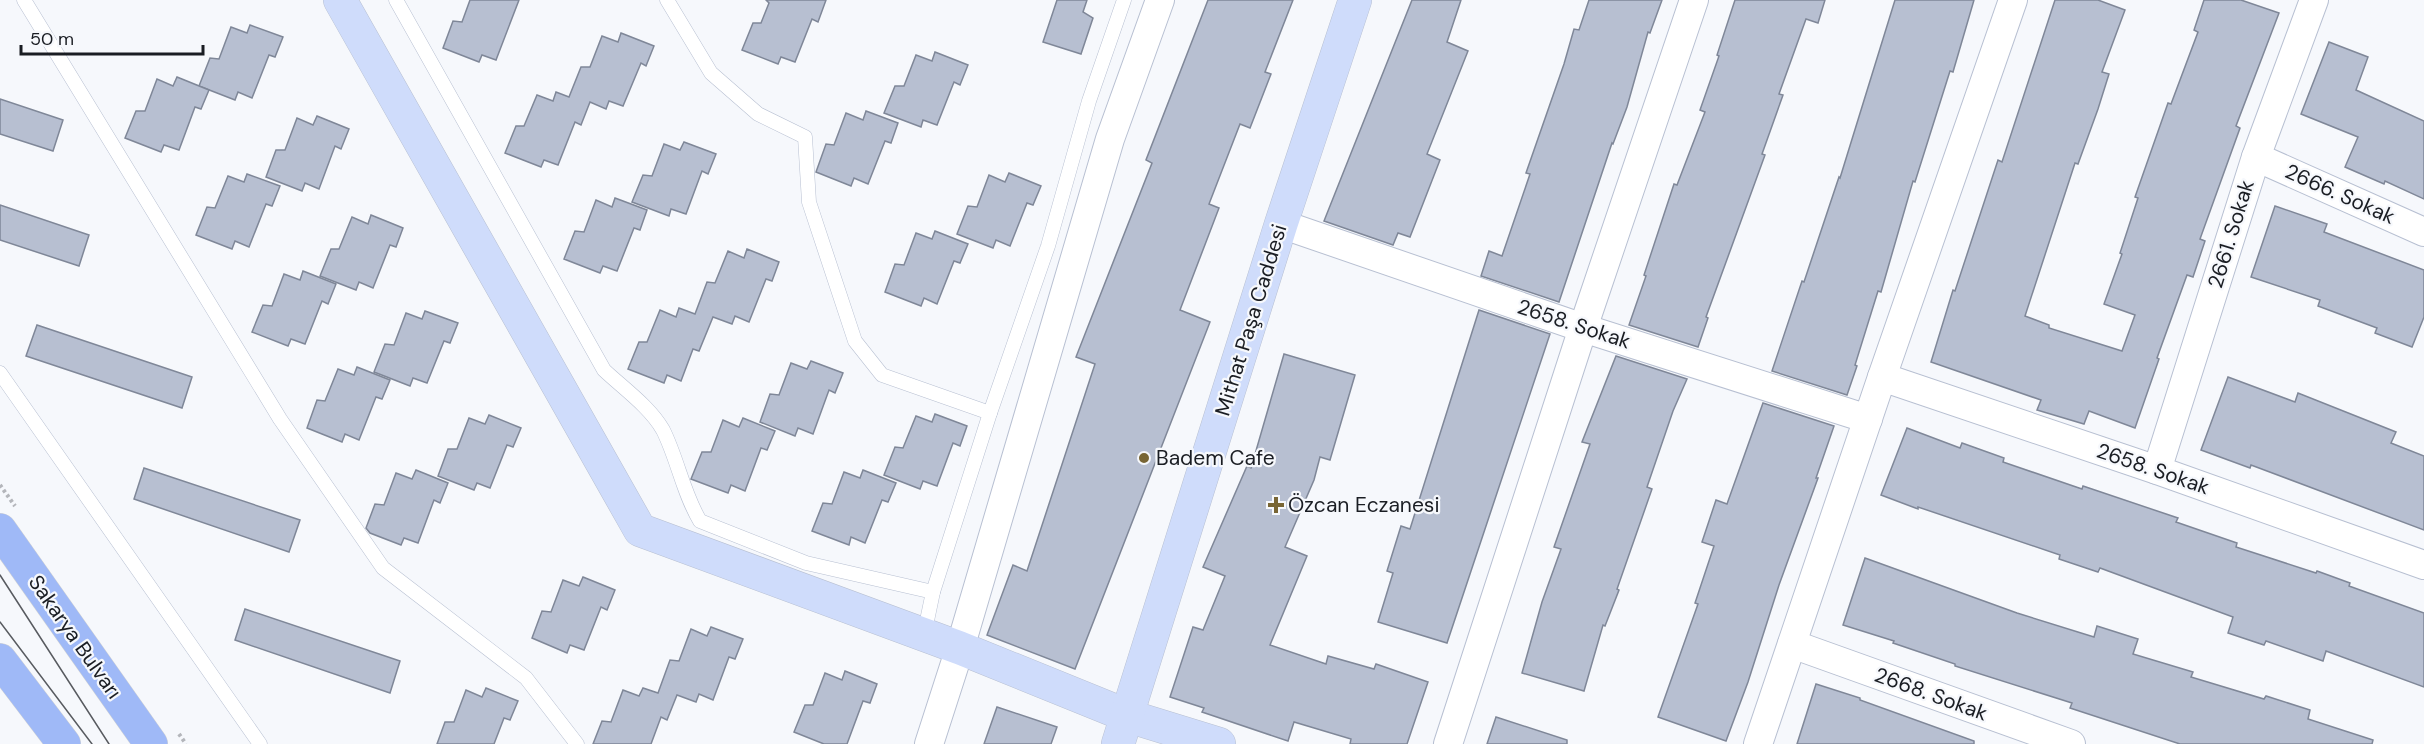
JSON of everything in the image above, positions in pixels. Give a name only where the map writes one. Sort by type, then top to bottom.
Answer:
[{"type":"main road","name":"Sakarya Bulvarı","points":[[0,530],[151,744]]},
{"type":"main road","points":[[0,660],[64,744]]},
{"type":"street","points":[[340,0],[640,530],[960,648],[1123,730],[1219,744]]},
{"type":"street","points":[[929,744],[960,648],[1110,139],[1160,0]]},
{"type":"street","name":"Mithat Paşa Caddesi","points":[[1123,730],[1281,224],[1355,0]]},
{"type":"street","points":[[1448,744],[1583,328],[1694,0]]},
{"type":"street","points":[[1758,744],[2013,0]]},
{"type":"street","name":"2661. Sokak","points":[[2157,470],[2256,157],[2314,0]]},
{"type":"street","name":"2666. Sokak","points":[[2256,157],[2424,232]]},
{"type":"street","name":"2658. Sokak","points":[[1281,224],[1583,328],[1868,419]]},
{"type":"street","name":"2658. Sokak","points":[[1882,377],[2157,470],[2424,566]]},
{"type":"street","name":"2668. Sokak","points":[[1792,644],[2071,744]]},
{"type":"lane","points":[[24,0],[280,419],[383,568],[526,678],[577,744]]},
{"type":"lane","points":[[396,0],[604,370],[642,405],[662,429],[691,505],[700,521],[806,563],[933,592]]},
{"type":"lane","points":[[667,0],[711,73],[758,114],[805,137],[809,202],[855,341],[882,375],[990,413]]},
{"type":"lane","points":[[924,635],[933,592],[990,413],[1048,246],[1089,101],[1124,0]]},
{"type":"lane","points":[[0,373],[260,744]]},
{"type":"building","points":[[470,0],[519,0],[496,60],[482,55],[479,62],[443,48],[453,21],[462,22]]},
{"type":"building","points":[[766,0],[826,0],[818,22],[812,19],[795,62],[781,57],[778,64],[742,50],[753,23],[761,23],[769,3]]},
{"type":"building","points":[[1057,0],[1087,0],[1083,12],[1093,18],[1081,54],[1043,42]]},
{"type":"building","points":[[1208,0],[1293,0],[1265,72],[1271,74],[1250,128],[1240,124],[1209,204],[1219,208],[1180,310],[1210,322],[1075,669],[987,635],[1013,565],[1027,571],[1095,364],[1076,357],[1152,163],[1146,160]]},
{"type":"building","points":[[1412,0],[1461,0],[1447,42],[1468,51],[1427,154],[1440,160],[1410,237],[1398,233],[1393,245],[1324,221]]},
{"type":"building","points":[[1589,0],[1662,0],[1650,33],[1648,32],[1627,107],[1612,143],[1559,302],[1481,276],[1489,251],[1502,256],[1530,174],[1526,173],[1574,29],[1579,30]]},
{"type":"building","points":[[1735,0],[1825,0],[1818,23],[1806,19],[1779,94],[1783,95],[1762,154],[1765,155],[1706,317],[1708,318],[1698,347],[1629,325],[1674,184],[1677,185],[1705,112],[1700,110]]},
{"type":"building","points":[[1895,0],[1974,0],[1953,72],[1950,71],[1915,182],[1913,181],[1881,292],[1878,291],[1847,395],[1772,371],[1840,178]]},
{"type":"building","points":[[2055,0],[2098,0],[2125,10],[2102,72],[2109,74],[2098,109],[2078,164],[2075,163],[2025,316],[2049,325],[2049,328],[2122,351],[2135,315],[2104,304],[2122,254],[2120,253],[2138,198],[2135,197],[2168,103],[2171,104],[2198,32],[2194,30],[2204,0],[2241,0],[2279,13],[2236,126],[2240,128],[2200,239],[2205,241],[2193,277],[2187,275],[2135,428],[2089,411],[2084,424],[2037,410],[2041,400],[1931,362],[1953,290],[1955,291],[1998,160],[2002,162]]},
{"type":"building","points":[[250,25],[283,37],[275,57],[269,55],[252,98],[238,92],[235,100],[199,86],[210,58],[219,59],[231,27],[247,33]]},
{"type":"building","points":[[621,33],[654,46],[646,66],[641,63],[623,106],[609,101],[606,109],[590,102],[581,125],[575,122],[558,165],[544,160],[541,167],[505,153],[516,126],[524,126],[537,95],[553,101],[556,92],[569,97],[581,67],[590,67],[602,36],[618,42]]},
{"type":"building","points":[[2329,42],[2368,57],[2356,90],[2424,121],[2424,199],[2385,181],[2384,184],[2345,167],[2358,137],[2301,114]]},
{"type":"building","points":[[935,52],[968,65],[960,85],[954,82],[937,125],[923,120],[921,127],[884,113],[895,86],[904,86],[916,55],[932,61]]},
{"type":"building","points":[[177,77],[209,90],[201,109],[195,107],[179,150],[164,145],[161,152],[125,138],[136,111],[145,111],[157,79],[173,86]]},
{"type":"building","points":[[0,99],[63,120],[53,151],[0,134]]},
{"type":"building","points":[[866,111],[898,123],[891,143],[885,141],[868,184],[854,178],[851,186],[816,172],[826,144],[834,145],[846,113],[863,120]]},
{"type":"building","points":[[317,116],[349,129],[341,149],[335,146],[319,189],[305,183],[302,191],[266,177],[276,150],[285,150],[297,118],[313,125]]},
{"type":"building","points":[[684,142],[716,154],[708,174],[702,171],[686,214],[671,209],[669,216],[632,202],[643,175],[652,176],[664,144],[680,150]]},
{"type":"building","points":[[1009,173],[1041,186],[1033,205],[1027,203],[1010,246],[996,240],[993,248],[957,234],[968,206],[977,207],[989,175],[1005,182]]},
{"type":"building","points":[[247,174],[280,186],[272,206],[266,204],[249,247],[235,241],[232,249],[196,235],[207,207],[215,208],[228,176],[244,182]]},
{"type":"building","points":[[615,198],[647,210],[640,230],[634,228],[617,271],[603,266],[600,273],[564,259],[575,231],[584,232],[596,200],[612,207]]},
{"type":"building","points":[[0,205],[89,235],[79,266],[0,240]]},
{"type":"building","points":[[2275,206],[2327,224],[2324,232],[2424,270],[2424,317],[2412,347],[2375,333],[2377,328],[2318,306],[2320,300],[2251,277]]},
{"type":"building","points":[[371,215],[403,228],[396,247],[390,245],[373,288],[359,282],[356,290],[320,276],[331,249],[339,249],[352,217],[368,224]]},
{"type":"building","points":[[935,231],[968,244],[960,263],[954,261],[937,304],[924,298],[921,306],[885,292],[895,264],[904,265],[916,233],[932,239]]},
{"type":"building","points":[[747,249],[779,262],[772,281],[766,279],[749,322],[735,316],[732,324],[713,317],[699,351],[693,349],[681,381],[667,375],[664,383],[628,369],[639,342],[647,342],[660,310],[676,317],[679,308],[695,314],[707,282],[715,283],[728,251],[744,258]]},
{"type":"building","points":[[303,271],[336,284],[328,304],[322,301],[305,344],[291,339],[288,346],[252,332],[263,305],[272,306],[284,274],[300,280]]},
{"type":"building","points":[[1479,310],[1550,334],[1447,643],[1378,622],[1393,573],[1387,571],[1401,526],[1410,529]]},
{"type":"building","points":[[425,311],[458,323],[450,343],[444,341],[427,383],[413,378],[410,386],[374,372],[385,344],[394,345],[406,313],[422,319]]},
{"type":"building","points":[[37,325],[192,377],[182,408],[26,356]]},
{"type":"building","points":[[1284,354],[1355,375],[1330,460],[1320,457],[1314,480],[1285,547],[1307,556],[1270,645],[1326,664],[1328,656],[1374,669],[1376,664],[1428,682],[1407,744],[1350,744],[1351,739],[1294,722],[1288,741],[1202,712],[1204,708],[1170,697],[1193,627],[1203,630],[1225,576],[1203,567],[1247,466],[1251,468]]},
{"type":"building","points":[[1616,356],[1687,379],[1673,411],[1647,487],[1652,489],[1617,589],[1619,590],[1605,626],[1603,625],[1584,691],[1522,673],[1542,602],[1561,549],[1554,547],[1590,444],[1582,442]]},
{"type":"building","points":[[811,361],[843,373],[835,393],[829,390],[813,434],[798,428],[795,436],[760,422],[770,394],[779,395],[791,363],[807,369]]},
{"type":"building","points":[[357,367],[390,380],[382,399],[376,397],[359,440],[345,434],[342,442],[307,428],[317,400],[325,401],[338,369],[354,375]]},
{"type":"building","points":[[2228,377],[2295,402],[2298,393],[2396,432],[2391,443],[2424,456],[2424,530],[2251,465],[2250,468],[2201,450]]},
{"type":"building","points":[[1763,403],[1834,426],[1726,741],[1658,717],[1698,604],[1695,603],[1714,546],[1702,542],[1716,500],[1727,504]]},
{"type":"building","points":[[935,414],[967,426],[960,446],[953,443],[937,486],[923,481],[920,489],[884,475],[895,447],[903,448],[916,416],[932,422]]},
{"type":"building","points":[[489,415],[521,428],[513,447],[507,445],[490,488],[477,483],[474,490],[438,476],[448,449],[457,449],[469,418],[485,424]]},
{"type":"building","points":[[743,418],[775,431],[767,450],[761,448],[745,491],[731,485],[728,493],[691,479],[702,452],[711,452],[723,420],[739,427]]},
{"type":"building","points":[[1907,428],[1960,448],[1962,443],[2004,458],[2003,462],[2178,518],[2176,522],[2237,543],[2236,547],[2316,573],[2317,571],[2350,583],[2349,586],[2424,613],[2424,687],[2326,651],[2323,661],[2266,641],[2264,645],[2228,633],[2233,617],[2100,568],[2098,572],[2059,559],[2060,555],[1881,495]]},
{"type":"building","points":[[144,468],[300,520],[289,552],[134,499]]},
{"type":"building","points":[[416,470],[448,483],[440,503],[434,500],[418,543],[404,538],[401,545],[370,533],[366,528],[375,504],[384,505],[396,473],[412,479]]},
{"type":"building","points":[[863,470],[896,483],[888,502],[882,500],[865,543],[851,537],[849,545],[812,531],[823,503],[832,504],[844,472],[860,478]]},
{"type":"building","points":[[1865,558],[2017,613],[2094,637],[2097,626],[2138,639],[2133,654],[2193,672],[2191,677],[2310,710],[2308,719],[2373,740],[2372,744],[2180,744],[2070,708],[2072,703],[1955,666],[1955,664],[1893,643],[1894,641],[1843,625]]},
{"type":"building","points":[[583,577],[615,590],[607,610],[601,607],[584,650],[570,645],[567,653],[532,638],[542,611],[551,612],[563,580],[579,586]]},
{"type":"building","points":[[245,609],[400,661],[390,693],[235,640]]},
{"type":"building","points":[[711,627],[743,639],[735,659],[729,657],[713,700],[699,694],[696,702],[677,695],[667,720],[661,717],[651,744],[593,744],[602,721],[611,722],[623,690],[639,696],[643,688],[658,693],[670,660],[679,661],[691,629],[707,636]]},
{"type":"building","points":[[845,671],[877,684],[870,703],[863,701],[847,744],[824,744],[794,732],[805,705],[813,705],[825,673],[842,680]]},
{"type":"building","points":[[1816,684],[1974,741],[1974,744],[1797,744]]},
{"type":"building","points":[[486,688],[518,701],[510,720],[504,718],[494,744],[437,744],[445,722],[454,722],[466,690],[482,697]]},
{"type":"building","points":[[997,707],[1057,727],[1051,744],[984,744]]},
{"type":"building","points":[[1496,717],[1567,740],[1567,744],[1487,744]]},
{"type":"tram line","points":[[0,575],[109,744]]},
{"type":"tram line","points":[[0,622],[92,744]]},
{"type":"place","name":"Badem Cafe","points":[[1144,458]]},
{"type":"place","name":"Özcan Eczanesi","points":[[1276,505]]}]
